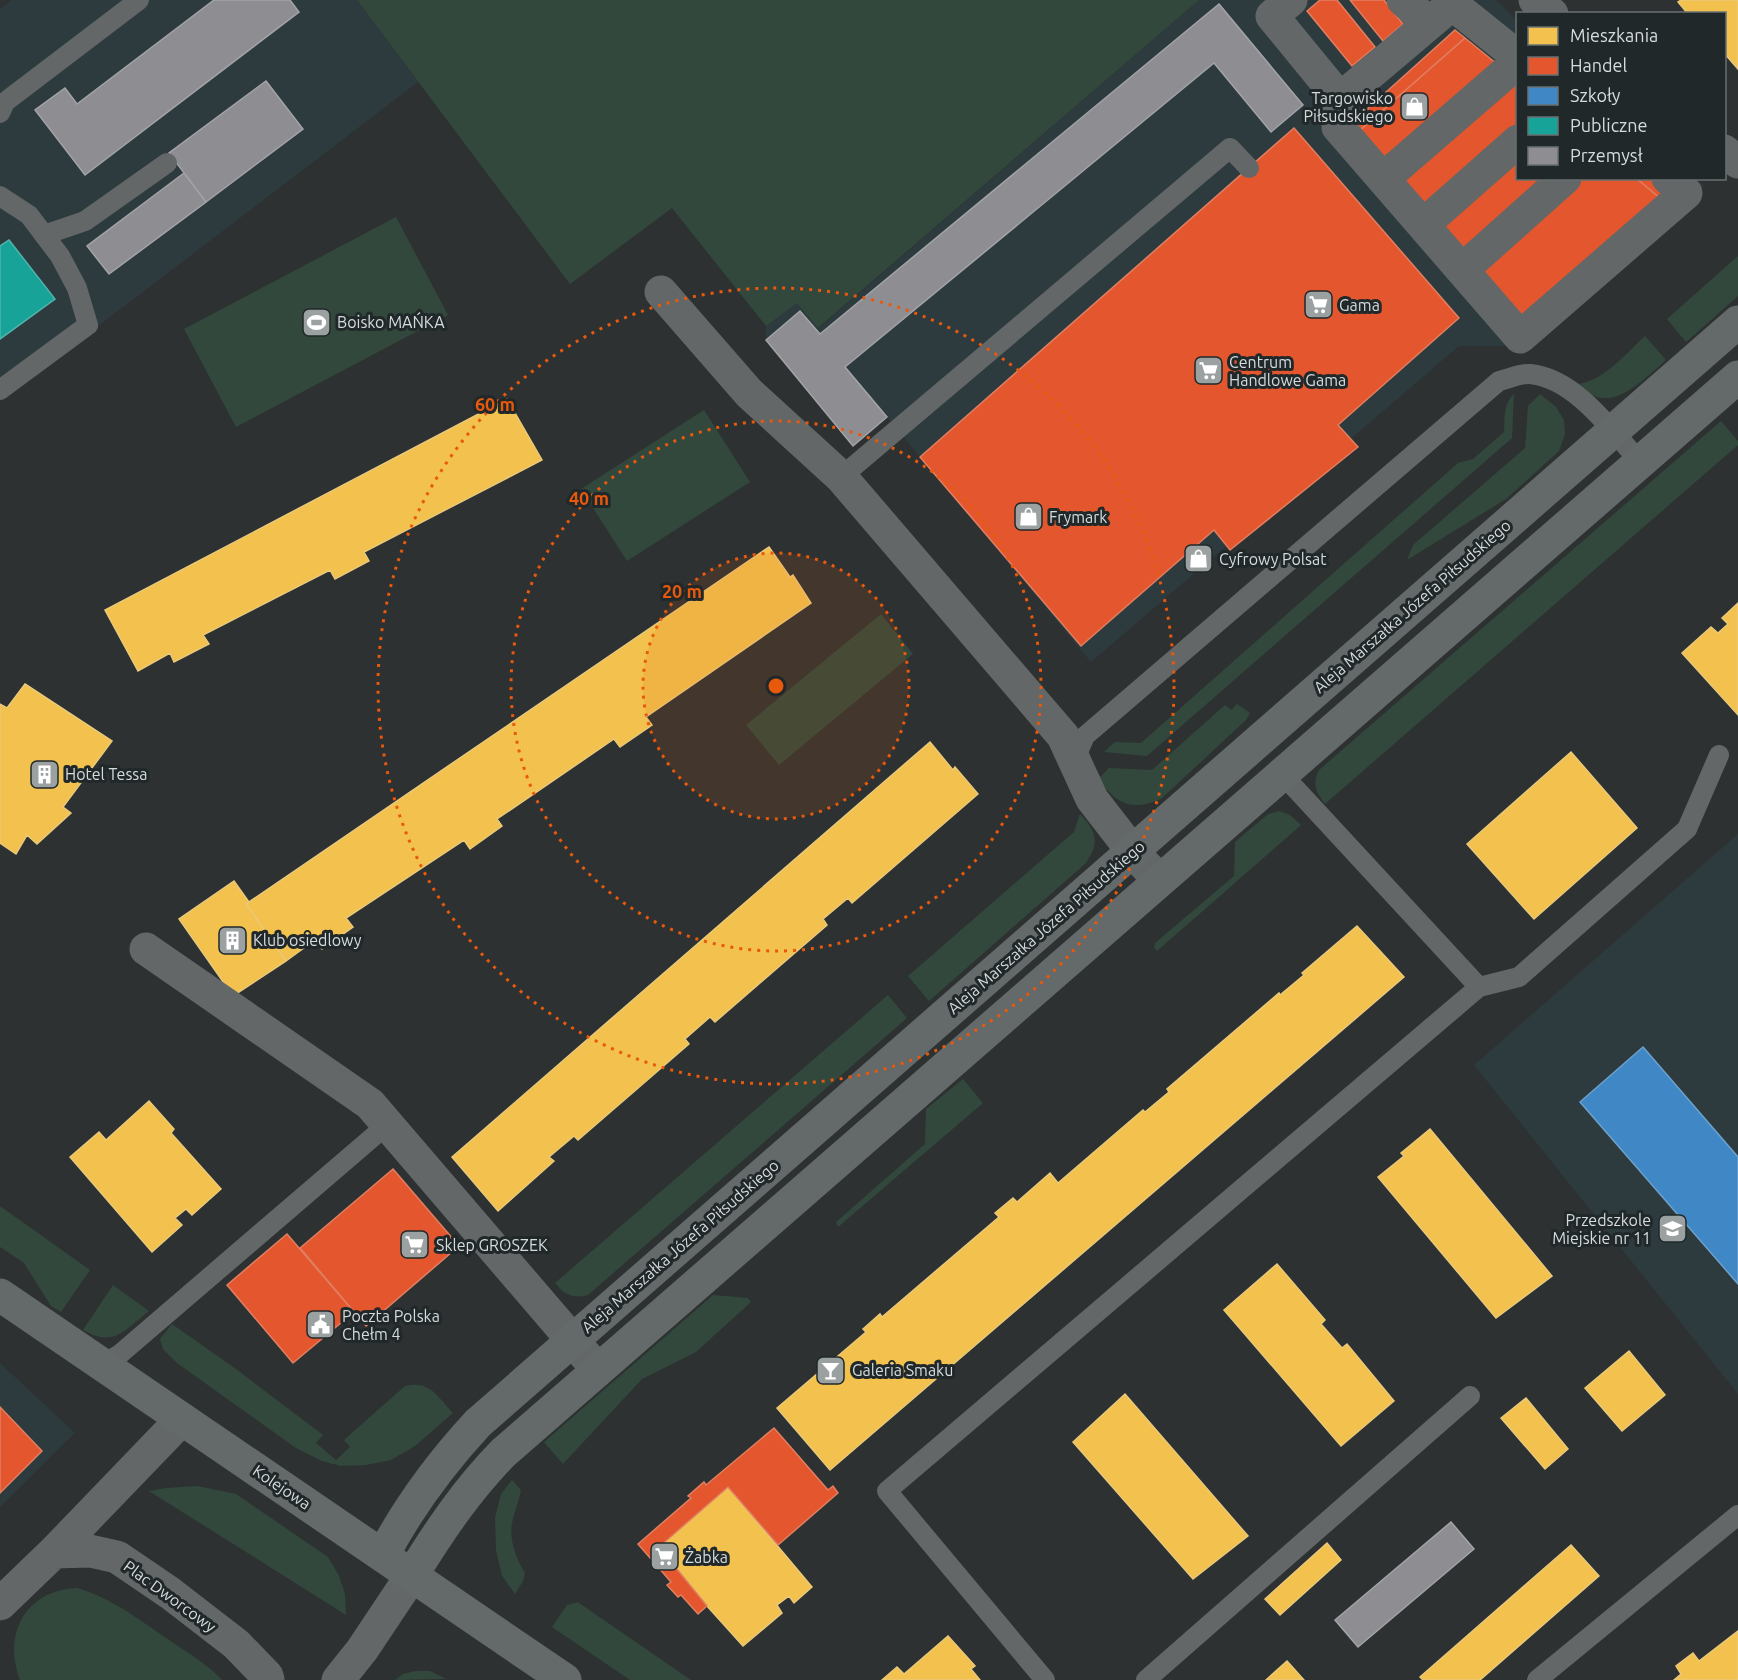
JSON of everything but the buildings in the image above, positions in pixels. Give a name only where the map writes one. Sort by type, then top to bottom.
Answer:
[{"type":"street","points":[[1291,0],[1272,16],[1340,99],[1338,127],[1520,337],[1686,193],[1670,180]]},
{"type":"street","points":[[1403,0],[1446,9],[1516,56]]},
{"type":"street","points":[[1535,0],[1550,12]]},
{"type":"street","points":[[1340,99],[1446,9]]},
{"type":"street","points":[[1383,179],[1516,64]]},
{"type":"street","points":[[1423,225],[1516,143]]},
{"type":"street","points":[[1726,152],[1738,162]]},
{"type":"street","points":[[1462,270],[1563,180]]},
{"type":"street","points":[[661,292],[749,393],[841,477],[1063,736],[1092,799],[1133,852],[1159,880]]},
{"type":"street","name":"Aleja Marszałka Józefa Piłsudskiego","points":[[382,1555],[400,1522],[420,1493],[452,1451],[478,1424],[1738,322]]},
{"type":"street","points":[[338,1680],[362,1650],[473,1483],[503,1453],[1738,377]]},
{"type":"street","points":[[146,949],[370,1104],[598,1370]]},
{"type":"street","name":"Kolejowa","points":[[0,1295],[564,1680]]},
{"type":"street","points":[[0,1604],[54,1552],[182,1419]]},
{"type":"street","name":"Plac Dworcowy","points":[[54,1552],[90,1551],[117,1557],[170,1593],[236,1644],[267,1676],[268,1680]]},
{"type":"lane","points":[[0,113],[5,102],[139,0]]},
{"type":"lane","points":[[841,477],[1230,148],[1249,168]]},
{"type":"lane","points":[[44,235],[85,221],[167,163]]},
{"type":"lane","points":[[0,196],[29,215],[60,256],[77,288],[88,326],[0,390]]},
{"type":"lane","points":[[1074,761],[1085,736],[1499,381],[1528,374],[1545,377],[1573,391],[1640,462]]},
{"type":"lane","points":[[1045,1680],[887,1491],[1479,987],[1519,977],[1688,830],[1719,755]]},
{"type":"lane","points":[[1282,774],[1479,987]]},
{"type":"lane","points":[[103,1364],[120,1354],[388,1124]]},
{"type":"lane","points":[[1146,1680],[1470,1396]]},
{"type":"lane","points":[[1537,1680],[1738,1515]]},
{"type":"shaded area","points":[[12,0],[357,0],[418,82],[105,321],[0,397],[0,9]]},
{"type":"shaded area","points":[[1199,0],[1496,0],[1516,19],[1516,180],[1698,180],[1704,186],[1517,346],[1459,346],[1091,662],[887,417],[853,446],[766,340],[766,326],[797,302],[819,328]]},
{"type":"shaded area","name":"Przedszkole Miejskie nr 11","points":[[1738,834],[1738,1394],[1474,1065]]},
{"type":"shaded area","points":[[0,1363],[75,1433],[0,1507]]},
{"type":"green space","points":[[357,0],[1199,0],[818,328],[797,303],[766,326],[672,208],[570,284]]},
{"type":"green space","name":"Boisko MAŃKA","points":[[396,217],[448,315],[236,427],[184,329]]},
{"type":"green space","points":[[1738,256],[1738,296],[1686,342],[1667,319]]},
{"type":"green space","points":[[1645,336],[1666,360],[1641,382],[1611,398],[1600,398],[1590,394],[1579,384],[1598,377]]},
{"type":"green space","points":[[1514,394],[1512,438],[1147,756],[1104,752],[1115,742],[1141,743],[1458,463],[1473,459],[1504,432],[1506,407]]},
{"type":"green space","points":[[1540,394],[1556,407],[1564,420],[1565,434],[1559,451],[1506,499],[1407,560],[1413,545],[1525,448],[1528,406]]},
{"type":"green space","points":[[704,410],[750,482],[627,561],[581,489]]},
{"type":"green space","points":[[1721,421],[1738,441],[1738,445],[1325,804],[1316,788],[1319,770]]},
{"type":"green space","points":[[881,614],[913,654],[779,765],[746,725]]},
{"type":"green space","points":[[1237,704],[1250,713],[1246,720],[1161,799],[1141,805],[1128,804],[1116,798],[1103,784],[1100,777],[1109,768],[1152,770],[1225,705],[1231,710]]},
{"type":"green space","points":[[1279,811],[1290,815],[1301,825],[1157,951],[1154,947],[1155,943],[1234,876],[1235,842],[1268,814]]},
{"type":"green space","points":[[1080,814],[1090,826],[1094,838],[1093,850],[1085,864],[929,1001],[908,976],[1074,832]]},
{"type":"green space","points":[[888,995],[907,1018],[588,1295],[570,1295],[555,1283]]},
{"type":"green space","points":[[963,1079],[983,1103],[838,1227],[836,1222],[925,1144],[926,1109]]},
{"type":"green space","points":[[0,1206],[90,1270],[61,1312],[51,1306],[24,1263],[0,1247]]},
{"type":"green space","points":[[113,1285],[149,1311],[126,1330],[111,1337],[94,1335],[83,1330]]},
{"type":"green space","points":[[713,1295],[748,1298],[751,1302],[696,1352],[642,1379],[563,1464],[544,1442]]},
{"type":"green space","points":[[172,1324],[323,1435],[316,1443],[336,1460],[350,1447],[344,1440],[405,1386],[427,1387],[453,1413],[415,1446],[391,1460],[366,1465],[341,1466],[322,1461],[296,1448],[177,1363],[163,1349],[160,1339]]},
{"type":"green space","points":[[512,1480],[521,1490],[512,1523],[512,1542],[525,1573],[515,1594],[502,1576],[496,1550],[495,1518],[501,1494]]},
{"type":"green space","points":[[197,1486],[236,1494],[328,1557],[339,1576],[345,1594],[346,1615],[149,1491]]},
{"type":"green space","points":[[77,1588],[101,1597],[134,1616],[202,1663],[222,1680],[20,1680],[15,1663],[14,1646],[23,1618],[32,1606],[44,1597],[59,1591]]},
{"type":"green space","points":[[579,1602],[691,1680],[630,1680],[552,1627],[567,1605]]},
{"type":"green space","points":[[430,1671],[446,1679],[395,1680],[403,1674]]},
{"type":"place","name":"Targowisko Piłsudskiego","points":[[1414,107]]},
{"type":"place","name":"Gama","points":[[1318,305]]},
{"type":"place","name":"Boisko MAŃKA","points":[[316,322]]},
{"type":"place","name":"Centrum Handlowe Gama","points":[[1208,371]]},
{"type":"place","name":"Frymark","points":[[1028,517]]},
{"type":"place","name":"Cyfrowy Polsat","points":[[1198,559]]},
{"type":"place","name":"Hotel Tessa","points":[[44,774]]},
{"type":"place","name":"Klub osiedlowy","points":[[232,940]]},
{"type":"place","name":"Przedszkole Miejskie nr 11","points":[[1672,1229]]},
{"type":"place","name":"Sklep GROSZEK","points":[[415,1245]]},
{"type":"place","name":"Poczta Polska Chełm 4","points":[[321,1325]]},
{"type":"place","name":"Galeria Smaku","points":[[831,1370]]},
{"type":"place","name":"Żabka","points":[[664,1557]]}]
